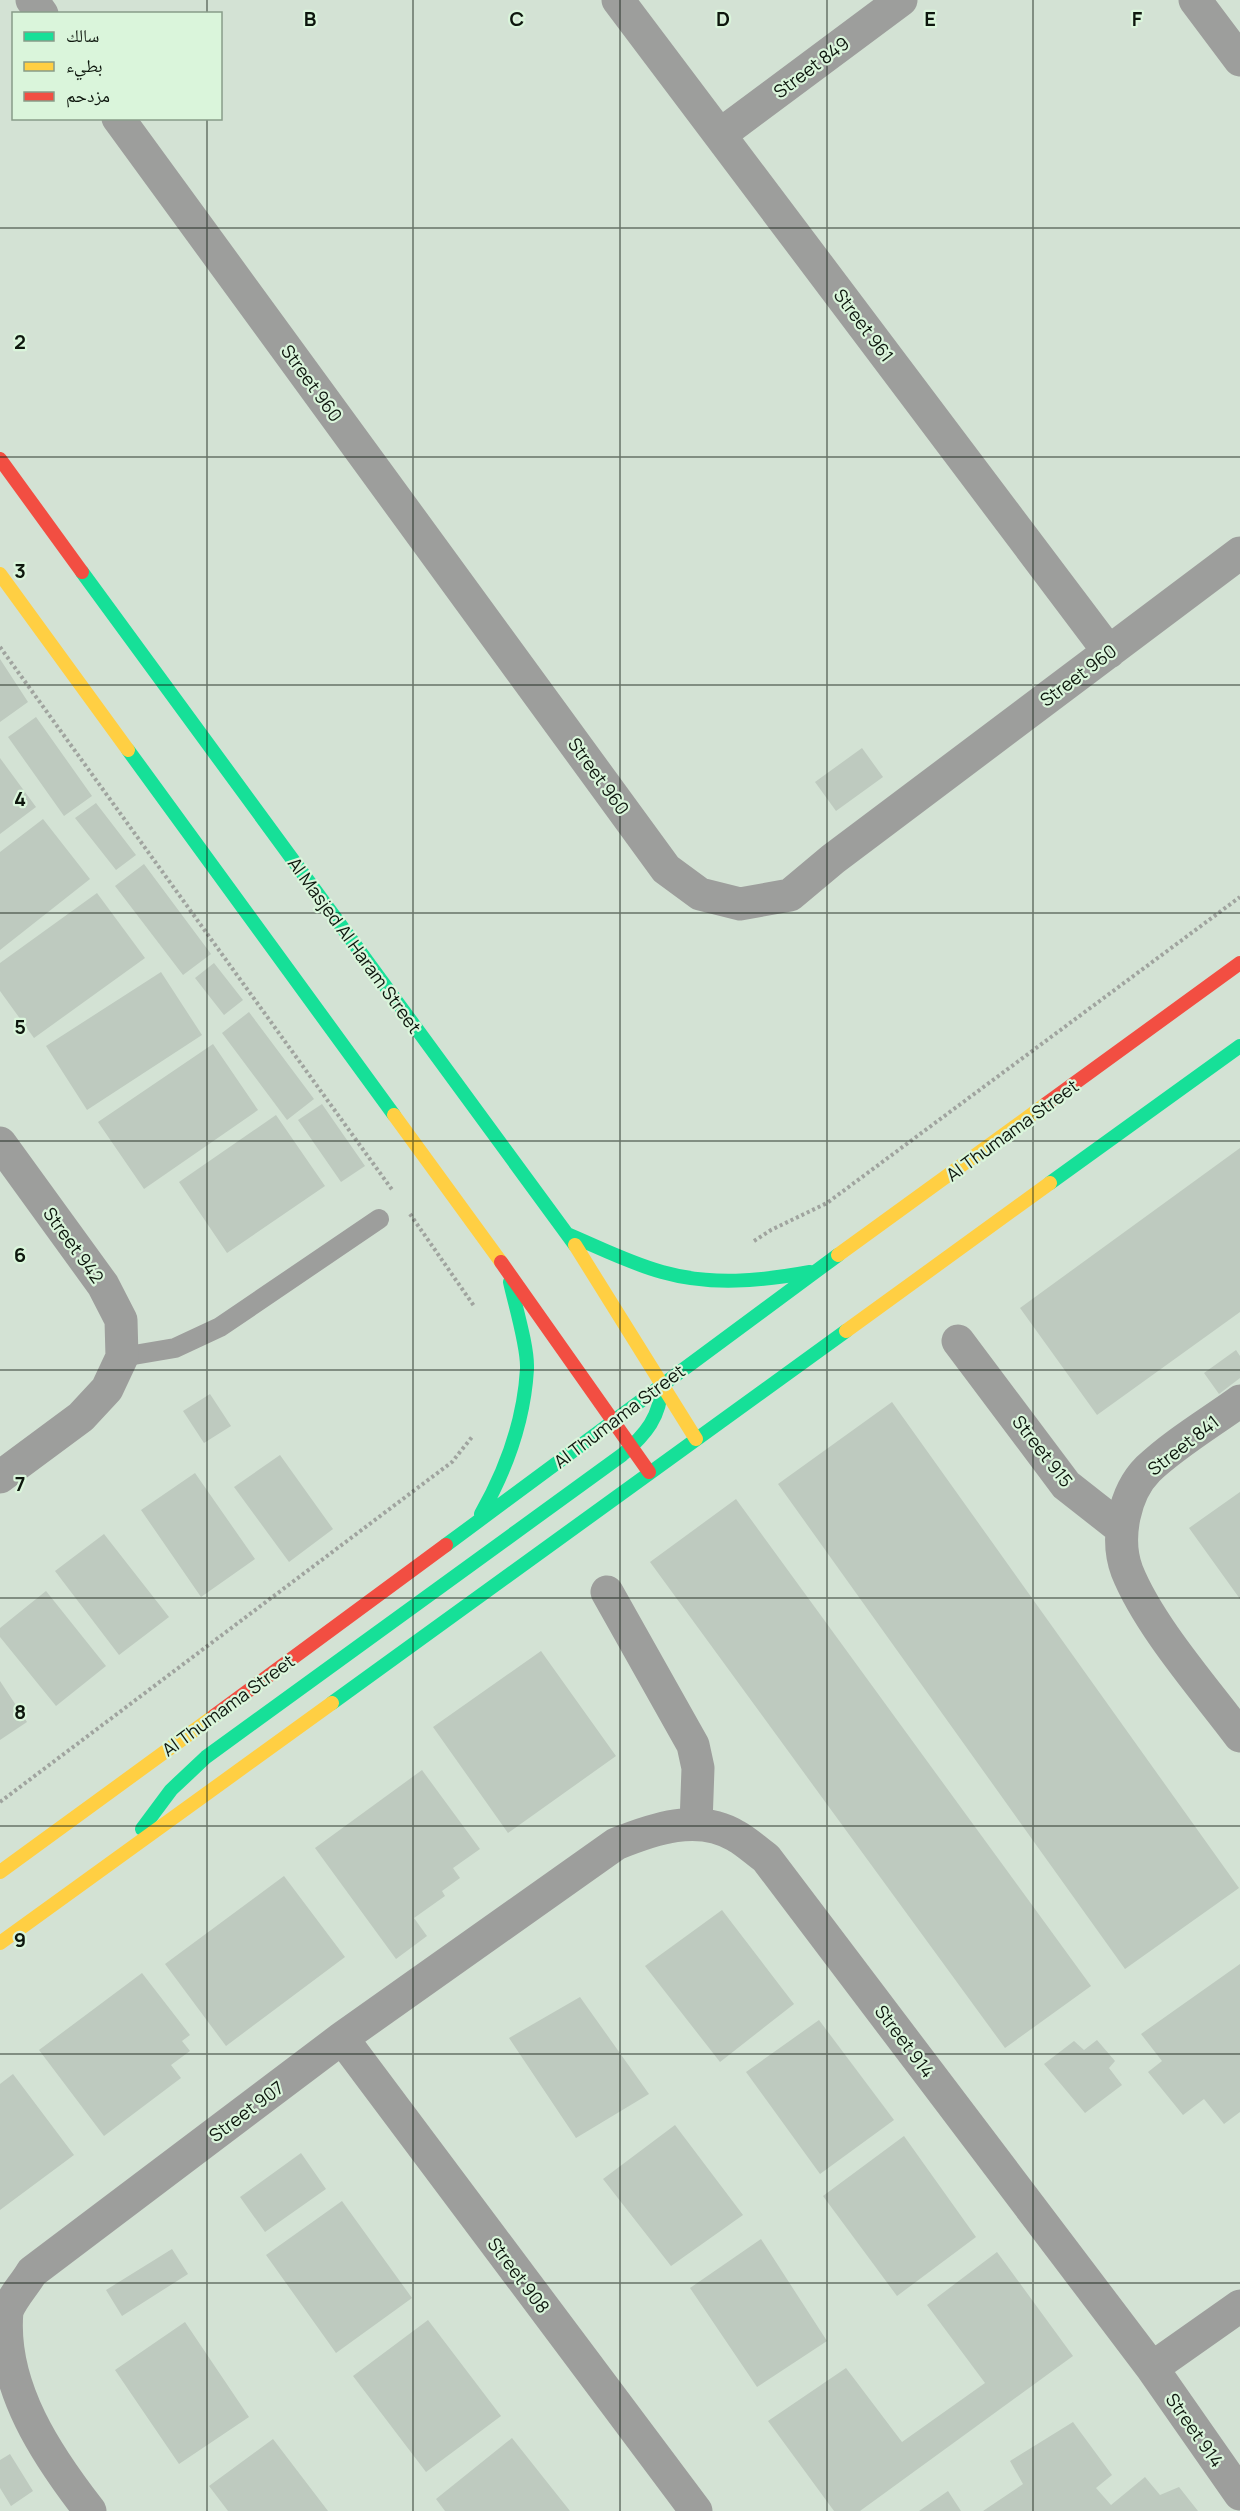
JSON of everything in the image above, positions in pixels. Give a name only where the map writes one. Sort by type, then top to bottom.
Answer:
[{"type":"street","name":"Street 961","points":[[618,0],[721,134],[1108,652]]},
{"type":"street","name":"Street 849","points":[[721,134],[901,0]]},
{"type":"street","points":[[1195,0],[1240,60]]},
{"type":"street","name":"Street 960","points":[[119,120],[666,869],[700,894],[740,904],[790,895],[843,851],[1240,553]]},
{"type":"street","name":"Al Masjed Al Haram Street","points":[[0,459],[567,1234],[616,1308],[696,1439]]},
{"type":"street","points":[[0,574],[508,1271],[649,1472]]},
{"type":"street","name":"Al Thumama Street","points":[[0,1872],[475,1524],[661,1384],[1240,963]]},
{"type":"street","points":[[0,1943],[1240,1046]]},
{"type":"street","name":"Street 942","points":[[0,1143],[103,1286],[120,1320],[122,1357]]},
{"type":"street","points":[[567,1234],[664,1274],[716,1281],[769,1280],[820,1270]]},
{"type":"street","points":[[475,1524],[501,1478],[517,1428],[527,1367],[508,1271]]},
{"type":"street","name":"Street 915","points":[[958,1341],[1066,1485],[1122,1529]]},
{"type":"street","points":[[0,1478],[81,1417],[107,1389],[122,1357]]},
{"type":"street","points":[[131,1847],[158,1803],[179,1779],[206,1757],[582,1486],[643,1436],[658,1414],[662,1402],[661,1384]]},
{"type":"street","name":"Street 841","points":[[1122,1529],[1129,1497],[1148,1469],[1240,1401]]},
{"type":"street","points":[[1122,1529],[1126,1568],[1143,1605],[1240,1736]]},
{"type":"street","points":[[607,1592],[693,1745],[698,1768],[696,1824]]},
{"type":"street","name":"Street 907","points":[[90,2511],[35,2441],[11,2397],[1,2352],[8,2311],[32,2272],[342,2038],[616,1844],[655,1828],[696,1824]]},
{"type":"street","name":"Street 914","points":[[696,1824],[735,1834],[766,1858],[1152,2368],[1240,2494]]},
{"type":"street","name":"Street 908","points":[[342,2038],[696,2511]]},
{"type":"street","points":[[1152,2368],[1240,2306]]},
{"type":"lane","points":[[122,1357],[175,1348],[220,1328],[379,1219]]},
{"type":"path","points":[[0,647],[394,1193]]},
{"type":"path","points":[[408,1212],[469,1296],[477,1314]]},
{"type":"building","points":[[0,659],[28,702],[0,722]]},
{"type":"building","points":[[36,717],[92,796],[64,816],[8,737]]},
{"type":"building","points":[[862,748],[883,777],[836,811],[815,782]]},
{"type":"building","points":[[0,758],[36,807],[0,834]]},
{"type":"building","points":[[96,803],[136,855],[116,870],[75,818]]},
{"type":"building","points":[[43,819],[90,879],[0,950],[0,852]]},
{"type":"building","points":[[144,864],[211,954],[183,975],[115,886]]},
{"type":"building","points":[[97,893],[145,958],[34,1038],[0,991],[0,963]]},
{"type":"building","points":[[214,963],[243,1000],[224,1015],[195,978]]},
{"type":"building","points":[[161,972],[202,1035],[87,1110],[46,1046]]},
{"type":"building","points":[[249,1012],[314,1099],[287,1120],[222,1033]]},
{"type":"building","points":[[213,1044],[258,1110],[144,1189],[98,1122]]},
{"type":"building","points":[[322,1104],[365,1166],[341,1182],[298,1120]]},
{"type":"building","points":[[276,1115],[325,1186],[227,1253],[179,1182]]},
{"type":"building","points":[[1240,1148],[1240,1312],[1097,1415],[1020,1308]]},
{"type":"building","points":[[1236,1350],[1240,1356],[1240,1378],[1219,1394],[1204,1373]]},
{"type":"building","points":[[210,1394],[231,1426],[204,1443],[183,1411]]},
{"type":"building","points":[[892,1402],[1239,1888],[1125,1969],[778,1484]]},
{"type":"building","points":[[280,1455],[333,1529],[289,1562],[234,1487]]},
{"type":"building","points":[[195,1473],[255,1559],[201,1597],[141,1510]]},
{"type":"building","points":[[1240,1492],[1240,1599],[1189,1528]]},
{"type":"building","points":[[736,1499],[1091,1986],[1005,2048],[650,1562]]},
{"type":"building","points":[[104,1534],[169,1617],[119,1655],[55,1571]]},
{"type":"building","points":[[46,1591],[106,1666],[56,1706],[0,1637],[0,1628]]},
{"type":"building","points":[[541,1651],[616,1756],[508,1833],[433,1727]]},
{"type":"building","points":[[0,1681],[27,1722],[0,1740]]},
{"type":"building","points":[[422,1770],[480,1849],[453,1868],[460,1878],[442,1891],[445,1896],[414,1918],[427,1936],[396,1959],[315,1848]]},
{"type":"building","points":[[284,1876],[345,1957],[226,2046],[165,1964]]},
{"type":"building","points":[[722,1910],[794,2004],[720,2062],[645,1966]]},
{"type":"building","points":[[1240,1964],[1240,2112],[1224,2124],[1204,2099],[1183,2115],[1148,2072],[1162,2061],[1141,2034]]},
{"type":"building","points":[[142,1973],[190,2035],[182,2041],[190,2051],[171,2065],[181,2078],[104,2136],[39,2050]]},
{"type":"building","points":[[580,1997],[649,2094],[576,2138],[509,2038]]},
{"type":"building","points":[[819,2020],[894,2120],[820,2174],[746,2072]]},
{"type":"building","points":[[1097,2040],[1115,2061],[1109,2068],[1122,2085],[1085,2113],[1044,2064],[1074,2041],[1084,2050]]},
{"type":"building","points":[[13,2074],[74,2155],[0,2210],[0,2084]]},
{"type":"building","points":[[675,2125],[743,2215],[671,2266],[603,2179]]},
{"type":"building","points":[[904,2136],[976,2237],[897,2296],[823,2196]]},
{"type":"building","points":[[301,2153],[326,2189],[265,2232],[240,2197]]},
{"type":"building","points":[[342,2201],[412,2298],[336,2353],[266,2255]]},
{"type":"building","points":[[761,2239],[827,2341],[757,2387],[690,2288]]},
{"type":"building","points":[[172,2249],[188,2274],[122,2316],[106,2290]]},
{"type":"building","points":[[997,2252],[1073,2356],[860,2511],[834,2511],[768,2421],[846,2368],[902,2442],[985,2383],[927,2305]]},
{"type":"building","points":[[428,2320],[501,2416],[426,2472],[353,2376]]},
{"type":"building","points":[[185,2322],[249,2417],[179,2464],[115,2370]]},
{"type":"building","points":[[1073,2422],[1112,2475],[1096,2488],[1111,2505],[1145,2477],[1160,2495],[1179,2487],[1198,2511],[983,2511],[1023,2484],[1010,2461]]},
{"type":"building","points":[[512,2438],[570,2511],[445,2511],[436,2499]]},
{"type":"building","points":[[273,2439],[328,2511],[228,2511],[209,2486]]},
{"type":"building","points":[[10,2454],[33,2491],[11,2506],[0,2488],[0,2460]]},
{"type":"building","points":[[948,2491],[961,2511],[919,2511]]},
{"type":"traffic: fast","points":[[82,572],[575,1245]]},
{"type":"traffic: fast","points":[[128,750],[394,1115]]},
{"type":"traffic: fast","points":[[1050,1183],[1240,1046]]},
{"type":"traffic: fast","points":[[567,1234],[638,1264],[662,1272],[699,1279],[755,1280],[810,1272]]},
{"type":"traffic: fast","points":[[446,1545],[838,1255]]},
{"type":"traffic: fast","points":[[481,1514],[506,1462],[518,1426],[525,1388],[527,1360],[510,1282]]},
{"type":"traffic: fast","points":[[332,1703],[846,1331]]},
{"type":"traffic: fast","points":[[142,1829],[171,1790],[206,1757],[622,1455],[645,1432],[655,1415],[659,1406],[661,1384]]},
{"type":"traffic: slow","points":[[0,574],[128,750]]},
{"type":"traffic: slow","points":[[838,1255],[1046,1104]]},
{"type":"traffic: slow","points":[[394,1115],[501,1262]]},
{"type":"traffic: slow","points":[[846,1331],[1050,1183]]},
{"type":"traffic: slow","points":[[575,1245],[696,1439]]},
{"type":"traffic: slow","points":[[0,1943],[332,1703]]},
{"type":"traffic: slow","points":[[0,1872],[214,1716]]},
{"type":"traffic: jam","points":[[0,459],[82,572]]},
{"type":"traffic: jam","points":[[1046,1104],[1240,963]]},
{"type":"traffic: jam","points":[[501,1262],[649,1472]]},
{"type":"traffic: jam","points":[[214,1716],[446,1545]]}]
